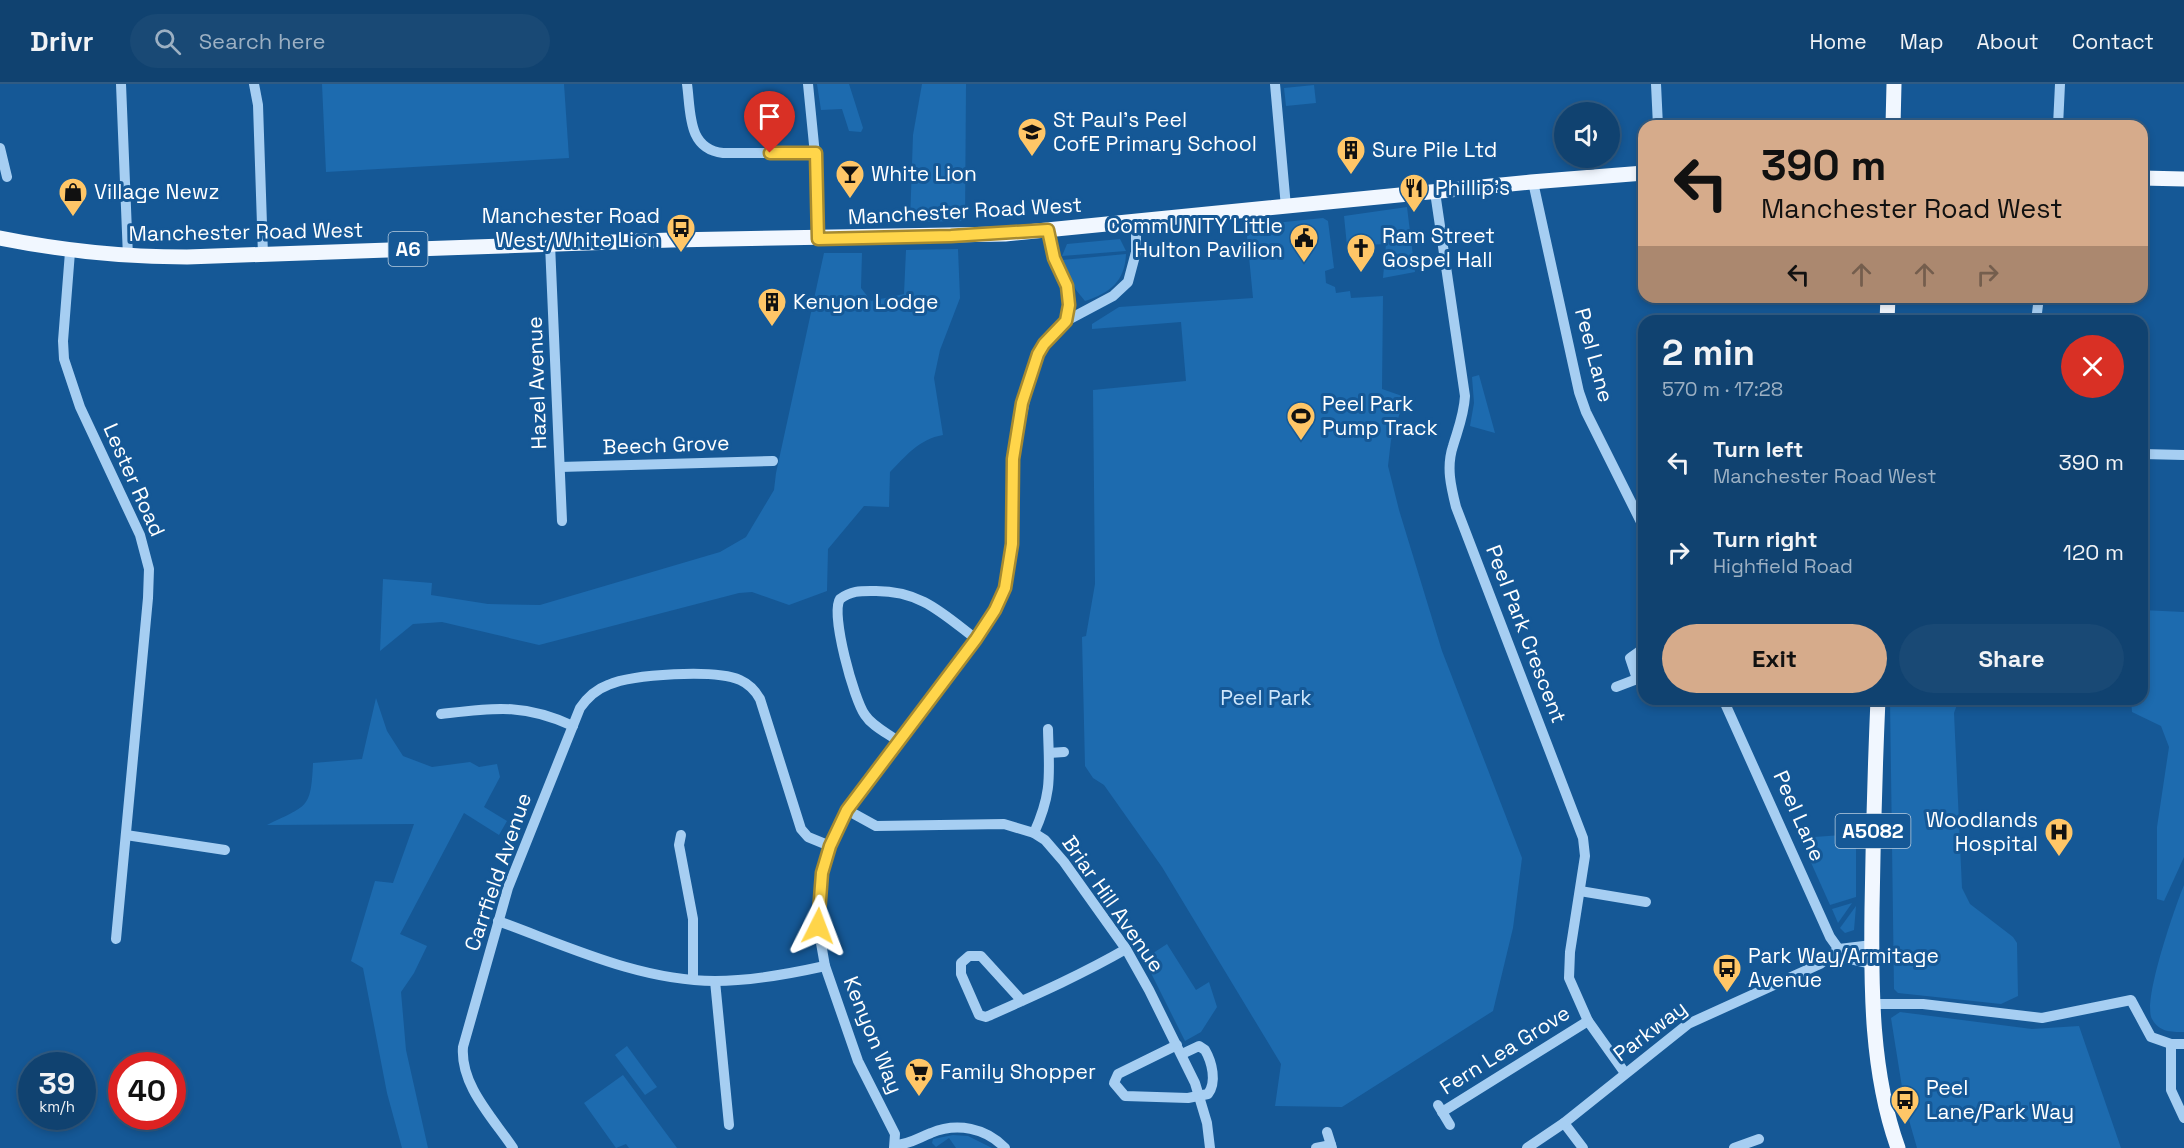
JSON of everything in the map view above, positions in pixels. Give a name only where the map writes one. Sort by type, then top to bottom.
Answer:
[{"type":"main road","points":[[1893,84],[1893,120]]},
{"type":"main road","name":"Manchester Road West","points":[[0,238],[70,252],[128,257],[263,255],[550,243],[951,236],[1136,222],[1638,173]]},
{"type":"main road","points":[[2148,178],[2184,179]]},
{"type":"main road","name":"A5082","points":[[1878,705],[1871,964],[1873,1004],[1888,1115],[1898,1148]]},
{"type":"street","points":[[121,84],[128,257]]},
{"type":"street","points":[[254,84],[258,105],[263,255]]},
{"type":"street","points":[[687,84],[695,137],[709,150],[723,153],[816,153]]},
{"type":"street","points":[[808,84],[816,153],[818,239]]},
{"type":"street","points":[[1275,84],[1286,207]]},
{"type":"street","points":[[1656,84],[1658,120]]},
{"type":"street","points":[[2058,120],[2060,84]]},
{"type":"street","points":[[0,148],[7,177]]},
{"type":"street","name":"Peel Lane","points":[[1533,182],[1579,392],[1596,434],[1638,516]]},
{"type":"street","name":"Peel Park Crescent","points":[[1436,192],[1465,396],[1462,423],[1452,448],[1451,486],[1456,507],[1583,838],[1586,856],[1568,964],[1569,978],[1588,1021],[1625,1073]]},
{"type":"street","name":"Kenyon Way","points":[[895,1146],[892,1128],[858,1061],[825,966],[820,945],[818,908],[822,873],[830,846],[847,810],[976,639],[1001,598],[1011,561],[1013,459],[1027,384],[1044,344],[1066,321],[1113,296],[1128,282],[1136,252],[1136,222]]},
{"type":"street","points":[[1048,230],[1051,250],[1069,295],[1066,321]]},
{"type":"street","name":"Hazel Avenue","points":[[550,243],[562,521]]},
{"type":"street","name":"Lester Road","points":[[70,252],[63,341],[67,369],[80,407],[140,535],[148,569],[148,598],[116,939]]},
{"type":"street","points":[[2148,454],[2184,455]]},
{"type":"street","name":"Beech Grove","points":[[560,467],[773,461]]},
{"type":"street","points":[[898,741],[872,723],[860,707],[836,615],[840,599],[854,591],[905,593],[925,601],[976,639]]},
{"type":"street","points":[[1616,687],[1637,680],[1630,658],[1638,652]]},
{"type":"street","name":"Carrfield Avenue","points":[[513,1148],[466,1076],[462,1061],[464,1047],[498,921],[516,865],[585,701],[608,684],[738,678],[756,692],[801,829],[808,837],[830,846]]},
{"type":"street","name":"Peel Lane","points":[[1726,705],[1826,930],[1839,949],[1851,960],[1871,964]]},
{"type":"street","points":[[441,714],[521,708],[550,716],[573,726]]},
{"type":"street","points":[[1034,833],[1047,805],[1048,729]]},
{"type":"street","points":[[1048,753],[1064,752]]},
{"type":"street","name":"Briar Hill Avenue","points":[[847,810],[876,826],[1004,824],[1034,833],[1055,850],[1126,949],[1179,1049],[1200,1096],[1210,1148]]},
{"type":"street","points":[[126,835],[225,850]]},
{"type":"street","points":[[681,835],[679,845],[693,919],[693,979]]},
{"type":"street","points":[[1580,891],[1646,902]]},
{"type":"street","points":[[498,921],[627,966],[693,979],[715,981],[771,977],[825,966]]},
{"type":"street","points":[[1839,949],[1872,945]]},
{"type":"street","points":[[1022,1001],[989,962],[981,956],[969,956],[961,963],[961,974],[982,1017],[1022,1001],[1126,949]]},
{"type":"street","name":"Parkway","points":[[1527,1148],[1564,1123],[1688,1024],[1820,964],[1839,949]]},
{"type":"street","points":[[715,981],[733,1110],[729,1125]]},
{"type":"street","points":[[1873,1004],[1923,1004],[2043,1018],[2131,1000],[2151,1037],[2172,1044],[2184,1044]]},
{"type":"street","name":"Fern Lea Grove","points":[[1450,1125],[1440,1109],[1588,1021]]},
{"type":"street","points":[[2172,1044],[2171,1090],[2184,1119]]},
{"type":"street","points":[[1203,1047],[1212,1062],[1212,1089],[1208,1094],[1200,1096],[1125,1096],[1114,1083],[1118,1074],[1179,1049],[1203,1047]]},
{"type":"street","points":[[1564,1123],[1583,1148]]},
{"type":"street","points":[[895,1146],[911,1143],[930,1133],[951,1127],[977,1131],[993,1137],[1005,1148]]},
{"type":"street","points":[[1317,1148],[1331,1146],[1327,1132]]},
{"type":"street","points":[[1739,1147],[1759,1139]]},
{"type":"green space","points":[[322,84],[564,84],[569,158],[326,172]]},
{"type":"green space","points":[[817,84],[849,84],[863,128],[861,132],[849,131],[842,109],[821,110]]},
{"type":"green space","points":[[922,84],[966,84],[965,221],[910,222],[913,135]]},
{"type":"green space","points":[[1314,85],[1316,103],[1286,106],[1284,88]]},
{"type":"green space","points":[[1407,207],[1415,272],[1383,278],[1386,244],[1347,246],[1344,216]]},
{"type":"green space","name":"Peel Park","points":[[1323,218],[1328,221],[1334,268],[1325,271],[1326,283],[1335,287],[1336,293],[1350,291],[1351,298],[1383,296],[1382,389],[1405,397],[1391,440],[1388,466],[1442,651],[1522,858],[1513,928],[1493,1011],[1342,1107],[1275,1106],[1281,1064],[1162,867],[1104,785],[1093,778],[1085,766],[1082,637],[1086,636],[1095,584],[1093,390],[1186,381],[1181,322],[1092,329],[1092,324],[1119,307],[1253,298],[1246,226]]},
{"type":"green space","points":[[1120,239],[1126,251],[1062,256],[1067,244]]},
{"type":"green space","points":[[958,249],[960,298],[940,350],[934,378],[943,435],[920,444],[890,472],[889,507],[864,506],[828,549],[827,591],[789,605],[752,592],[739,593],[539,645],[442,622],[413,624],[380,651],[383,579],[432,583],[431,595],[488,604],[540,605],[720,552],[746,537],[774,490],[824,253],[862,253],[861,288],[871,301],[904,294],[906,250]]},
{"type":"green space","points":[[1126,254],[1123,272],[1114,285],[1102,294],[1085,301],[1076,290],[1062,260]]},
{"type":"green space","points":[[1479,375],[1495,433],[1470,426],[1474,403],[1472,377]]},
{"type":"green space","points":[[2148,610],[2184,612],[2184,857],[2164,901],[2157,899],[2157,827],[2169,747],[2161,726],[2132,712],[2131,705],[2148,705]]},
{"type":"green space","points":[[376,698],[387,731],[403,756],[432,767],[470,762],[479,767],[497,764],[500,777],[484,807],[507,821],[499,835],[464,813],[400,934],[427,946],[414,973],[401,992],[406,1050],[428,1148],[402,1148],[387,1093],[363,968],[351,961],[375,881],[393,883],[414,824],[267,825],[299,809],[304,804],[311,790],[313,763],[362,759]]},
{"type":"green space","points":[[1890,705],[1957,705],[1954,713],[1962,888],[1970,904],[2013,937],[2017,943],[2018,996],[2001,1004],[1898,993],[1894,989]]},
{"type":"green space","points":[[1856,834],[1856,897],[1830,905],[1800,838]]},
{"type":"green space","points":[[2184,885],[2184,1032],[2174,1032],[2158,1027],[2152,1019],[2150,1009],[2155,975]]},
{"type":"green space","points":[[1852,903],[1838,923],[1832,909]]},
{"type":"green space","points":[[1856,906],[1854,930],[1845,933],[1840,928]]},
{"type":"green space","points":[[1167,944],[1196,990],[1209,982],[1217,1007],[1201,1032],[1185,1041],[1144,959]]},
{"type":"green space","points":[[1900,1012],[2032,1029],[2079,1026],[2121,1148],[1917,1148],[1905,1106],[1891,1018]]},
{"type":"green space","points":[[627,1046],[657,1087],[645,1095],[615,1055]]},
{"type":"green space","points":[[623,1075],[677,1148],[629,1148],[626,1144],[616,1148],[584,1103]]},
{"type":"green space","points":[[953,1135],[968,1136],[992,1148],[956,1148],[949,1138],[936,1147],[932,1143],[933,1139]]},
{"type":"place","name":"St Paul's Peel CofE Primary School","points":[[1032,158]]},
{"type":"place","name":"Sure Pile Ltd","points":[[1351,176]]},
{"type":"place","name":"White Lion","points":[[850,200]]},
{"type":"place","name":"Phillip's","points":[[1414,214]]},
{"type":"place","name":"Village Newz","points":[[73,218]]},
{"type":"place","name":"Manchester Road West/White Lion","points":[[681,254]]},
{"type":"place","name":"CommUNITY Little Hulton Pavilion","points":[[1304,264]]},
{"type":"place","name":"Ram Street Gospel Hall","points":[[1361,274]]},
{"type":"place","name":"Kenyon Lodge","points":[[772,328]]},
{"type":"place","name":"Peel Park Pump Track","points":[[1301,442]]},
{"type":"place","name":"Woodlands Hospital","points":[[2059,858]]},
{"type":"place","name":"Park Way/Armitage Avenue","points":[[1727,994]]},
{"type":"place","name":"Family Shopper","points":[[919,1098]]},
{"type":"place","name":"Peel Lane/Park Way","points":[[1905,1126]]},
{"type":"route","points":[[770,153],[816,153],[818,239],[1005,234],[1048,230],[1051,250],[1069,295],[1066,321],[1053,333],[1038,354],[1022,403],[1013,459],[1011,561],[1005,588],[995,610],[976,639],[872,775],[838,826],[822,873],[818,926]]}]
